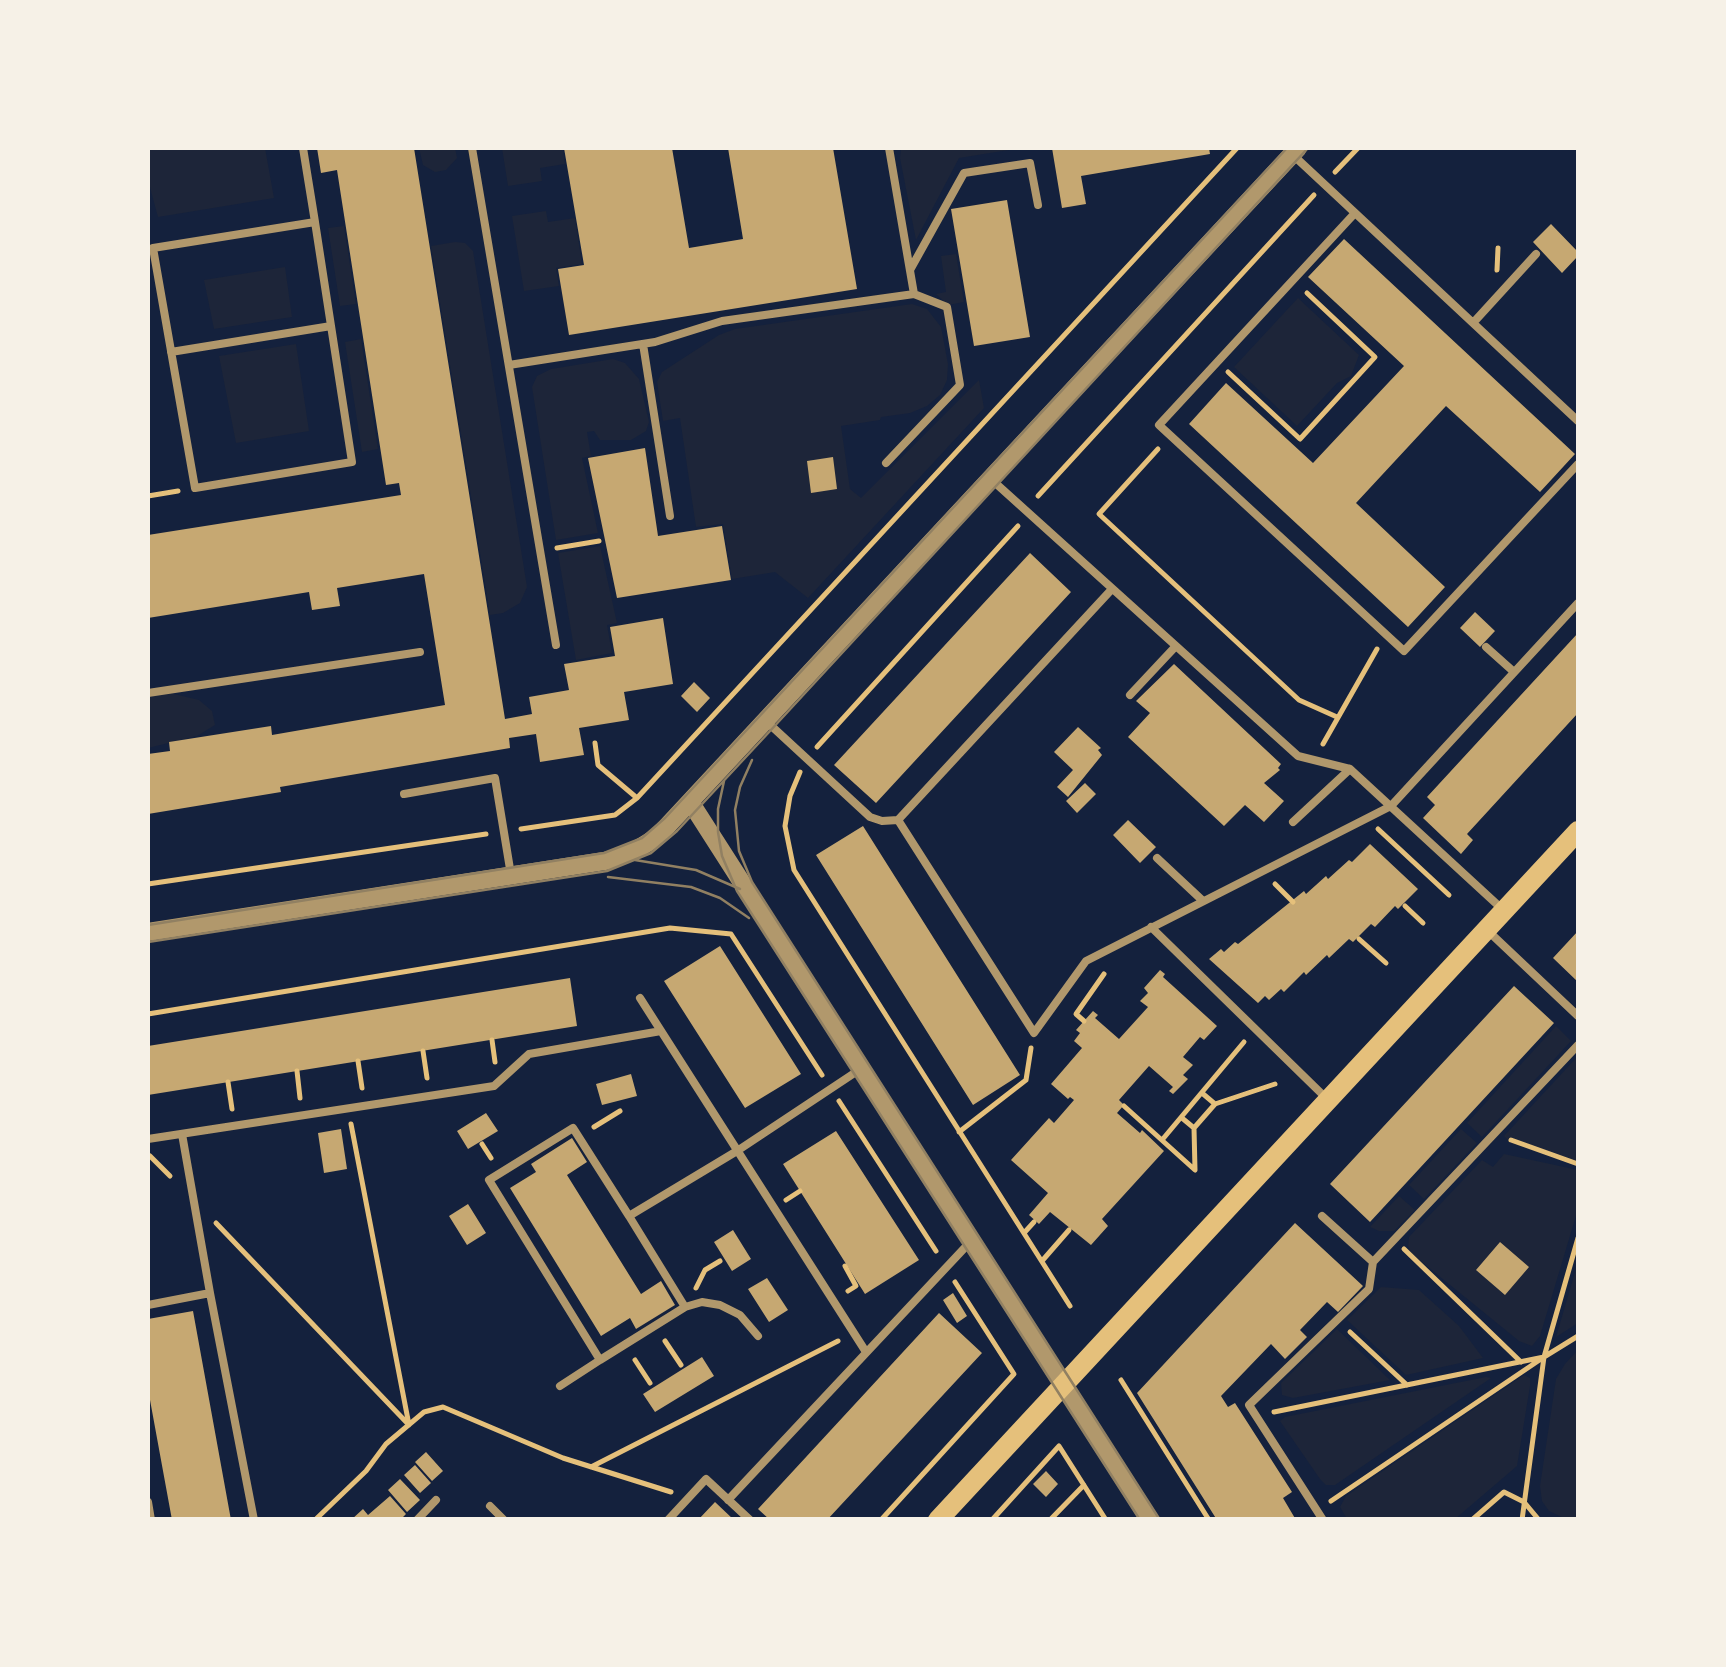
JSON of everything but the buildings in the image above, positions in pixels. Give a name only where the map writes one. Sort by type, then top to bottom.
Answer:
[{"type":"main road","points":[[938,1520],[1578,831]]},
{"type":"street","points":[[148,932],[611,860],[657,837],[1295,151]]},
{"type":"street","points":[[691,804],[1150,1520]]},
{"type":"lane","points":[[303,148],[315,222],[352,462],[196,488],[150,249],[315,222]]},
{"type":"lane","points":[[472,148],[556,645]]},
{"type":"lane","points":[[889,148],[914,294]]},
{"type":"lane","points":[[1295,151],[1324,184],[1578,421]]},
{"type":"lane","points":[[910,270],[964,174],[1030,163],[1038,205]]},
{"type":"lane","points":[[1356,214],[1160,426],[1404,651],[1578,464]]},
{"type":"lane","points":[[1474,323],[1536,254]]},
{"type":"lane","points":[[509,366],[643,344],[722,321],[914,294],[946,308],[960,386],[886,464]]},
{"type":"lane","points":[[171,352],[331,326]]},
{"type":"lane","points":[[643,344],[670,516]]},
{"type":"lane","points":[[990,479],[1298,756],[1350,769],[1504,911]]},
{"type":"lane","points":[[766,722],[870,817],[898,820],[1112,589]]},
{"type":"lane","points":[[898,820],[1034,1033],[1086,960],[1391,806],[1578,603]]},
{"type":"lane","points":[[1130,696],[1175,646]]},
{"type":"lane","points":[[1486,647],[1514,672]]},
{"type":"lane","points":[[148,693],[420,652]]},
{"type":"lane","points":[[1293,822],[1350,769]]},
{"type":"lane","points":[[404,794],[495,778],[511,877]]},
{"type":"lane","points":[[1157,858],[1203,901]]},
{"type":"lane","points":[[1151,926],[1328,1100]]},
{"type":"lane","points":[[1486,930],[1578,1016]]},
{"type":"lane","points":[[640,998],[866,1352]]},
{"type":"lane","points":[[148,1139],[494,1086],[528,1054],[660,1030]]},
{"type":"lane","points":[[1323,1520],[1249,1404],[1369,1289],[1373,1262],[1578,1045]]},
{"type":"lane","points":[[629,1216],[737,1152],[862,1068]]},
{"type":"lane","points":[[600,1360],[489,1180],[574,1128],[685,1308]]},
{"type":"lane","points":[[182,1134],[254,1520]]},
{"type":"lane","points":[[1322,1216],[1373,1262]]},
{"type":"lane","points":[[728,1500],[972,1240]]},
{"type":"lane","points":[[148,1306],[210,1293]]},
{"type":"lane","points":[[560,1386],[685,1308],[702,1302],[740,1315],[758,1336]]},
{"type":"lane","points":[[668,1520],[706,1479],[750,1520]]},
{"type":"lane","points":[[416,1520],[436,1500]]},
{"type":"lane","points":[[148,1502],[151,1520]]},
{"type":"lane","points":[[490,1506],[504,1520]]},
{"type":"path","points":[[148,884],[615,815],[637,798],[1237,148]]},
{"type":"path","points":[[1070,1306],[794,870],[785,826],[790,796],[806,759],[1029,514],[1041,490],[1358,148]]},
{"type":"path","points":[[1218,363],[1300,440],[1375,358],[1294,280]]},
{"type":"path","points":[[1170,435],[1099,514],[1300,700],[1337,717]]},
{"type":"path","points":[[148,496],[196,488]]},
{"type":"path","points":[[540,550],[599,541]]},
{"type":"path","points":[[1317,761],[1337,717],[1386,634]]},
{"type":"path","points":[[594,743],[598,765],[637,798]]},
{"type":"path","points":[[1378,828],[1449,895]]},
{"type":"path","points":[[1273,882],[1293,902]]},
{"type":"path","points":[[1404,906],[1423,923]]},
{"type":"path","points":[[148,1014],[670,928],[731,934],[1014,1374],[880,1520]]},
{"type":"path","points":[[1359,939],[1386,964]]},
{"type":"path","points":[[1084,1021],[1076,1014],[1112,962]]},
{"type":"path","points":[[960,1132],[1026,1080],[1034,1033]]},
{"type":"path","points":[[492,1040],[495,1062]]},
{"type":"path","points":[[1162,1140],[1246,1040],[1258,1052]]},
{"type":"path","points":[[423,1051],[428,1083]]},
{"type":"path","points":[[358,1062],[362,1092]]},
{"type":"path","points":[[297,1071],[300,1102]]},
{"type":"path","points":[[228,1082],[232,1112]]},
{"type":"path","points":[[1124,1106],[1195,1170],[1194,1128],[1215,1104],[1275,1084]]},
{"type":"path","points":[[1202,1094],[1215,1104]]},
{"type":"path","points":[[348,1108],[408,1425]]},
{"type":"path","points":[[579,1136],[620,1111]]},
{"type":"path","points":[[1182,1118],[1194,1128]]},
{"type":"path","points":[[1494,1134],[1578,1164]]},
{"type":"path","points":[[148,1154],[408,1425]]},
{"type":"path","points":[[1024,1234],[1034,1222]]},
{"type":"path","points":[[1042,1261],[1069,1230]]},
{"type":"path","points":[[1522,1520],[1544,1357],[1578,1238]]},
{"type":"path","points":[[1394,1240],[1521,1362]]},
{"type":"path","points":[[845,1266],[856,1286]]},
{"type":"path","points":[[1338,1320],[1406,1385]]},
{"type":"path","points":[[656,1326],[681,1365]]},
{"type":"path","points":[[591,1467],[854,1334]]},
{"type":"path","points":[[1317,1510],[1578,1336]]},
{"type":"path","points":[[626,1344],[650,1383]]},
{"type":"path","points":[[1256,1416],[1544,1357]]},
{"type":"path","points":[[1121,1380],[1208,1520]]},
{"type":"path","points":[[315,1520],[408,1425],[424,1412],[443,1408],[591,1467],[690,1496]]},
{"type":"path","points":[[992,1520],[1060,1446],[1106,1520]]},
{"type":"path","points":[[1050,1520],[1084,1485]]},
{"type":"path","points":[[1472,1520],[1504,1492],[1524,1502],[1540,1520]]},
{"type":"shaded area","points":[[148,148],[265,148],[274,198],[158,217],[148,180]]},
{"type":"shaded area","points":[[419,148],[455,148],[457,158],[446,170],[435,172],[423,165]]},
{"type":"shaded area","points":[[502,148],[563,148],[565,164],[540,168],[542,181],[508,186]]},
{"type":"shaded area","points":[[901,148],[1021,148],[959,158],[916,240]]},
{"type":"shaded area","points":[[546,211],[548,222],[575,218],[582,264],[556,268],[559,286],[524,291],[512,216]]},
{"type":"shaded area","points":[[344,226],[356,304],[340,306],[328,228]]},
{"type":"shaded area","points":[[465,243],[473,251],[527,587],[520,603],[490,615],[431,246]]},
{"type":"shaded area","points":[[956,254],[964,302],[948,305],[936,294],[946,292],[941,256]]},
{"type":"shaded area","points":[[285,267],[292,317],[214,329],[204,280]]},
{"type":"shaded area","points":[[1298,298],[1359,355],[1351,376],[1337,383],[1297,426],[1234,367]]},
{"type":"shaded area","points":[[912,304],[927,309],[941,327],[947,380],[940,395],[927,406],[841,426],[850,489],[861,498],[979,380],[984,408],[808,598],[775,572],[732,579],[723,524],[696,527],[680,418],[663,421],[657,382],[662,372],[735,329]]},
{"type":"shaded area","points":[[361,339],[378,449],[362,452],[345,342]]},
{"type":"shaded area","points":[[296,344],[309,431],[236,443],[219,356]]},
{"type":"shaded area","points":[[613,359],[625,363],[639,379],[649,422],[646,431],[631,440],[600,440],[594,431],[587,432],[591,456],[582,458],[598,533],[556,540],[532,387],[537,376],[551,369]]},
{"type":"shaded area","points":[[600,546],[617,623],[607,625],[612,653],[576,660],[558,553]]},
{"type":"shaded area","points":[[170,693],[199,700],[212,711],[215,725],[197,736],[148,748],[148,696]]},
{"type":"shaded area","points":[[1556,1026],[1571,1041],[1482,1137],[1467,1123]]},
{"type":"shaded area","points":[[1578,1056],[1578,1161],[1512,1144],[1504,1136]]},
{"type":"shaded area","points":[[1461,1129],[1477,1143],[1424,1199],[1409,1185]]},
{"type":"shaded area","points":[[1504,1154],[1578,1170],[1578,1209],[1540,1336],[1532,1346],[1519,1341],[1412,1254],[1408,1246],[1409,1237],[1482,1160],[1493,1167]]},
{"type":"shaded area","points":[[1399,1196],[1415,1210],[1394,1231],[1370,1227]]},
{"type":"shaded area","points":[[1578,1262],[1578,1323],[1556,1337]]},
{"type":"shaded area","points":[[1381,1287],[1419,1290],[1459,1326],[1483,1358],[1406,1375],[1347,1320]]},
{"type":"shaded area","points":[[1337,1329],[1390,1380],[1293,1398],[1282,1395],[1281,1383]]},
{"type":"shaded area","points":[[1578,1350],[1578,1519],[1566,1519],[1549,1511],[1542,1501],[1540,1486],[1556,1379]]},
{"type":"shaded area","points":[[1524,1375],[1530,1378],[1530,1386],[1517,1466],[1455,1519],[1347,1519],[1340,1507],[1346,1496]]},
{"type":"shaded area","points":[[1491,1378],[1335,1485],[1326,1485],[1320,1479],[1280,1421],[1285,1417]]},
{"type":"tram line","points":[[148,925],[604,853],[642,838],[665,818],[1287,148]]},
{"type":"tram line","points":[[148,942],[607,871],[651,853],[677,831],[1308,148]]},
{"type":"tram line","points":[[752,760],[735,810],[739,851],[752,882],[1160,1520]]},
{"type":"tram line","points":[[724,781],[718,832],[722,856],[737,891],[1140,1520]]},
{"type":"tram line","points":[[635,860],[696,870],[740,889]]},
{"type":"tram line","points":[[608,877],[691,887],[720,898],[749,918]]}]
